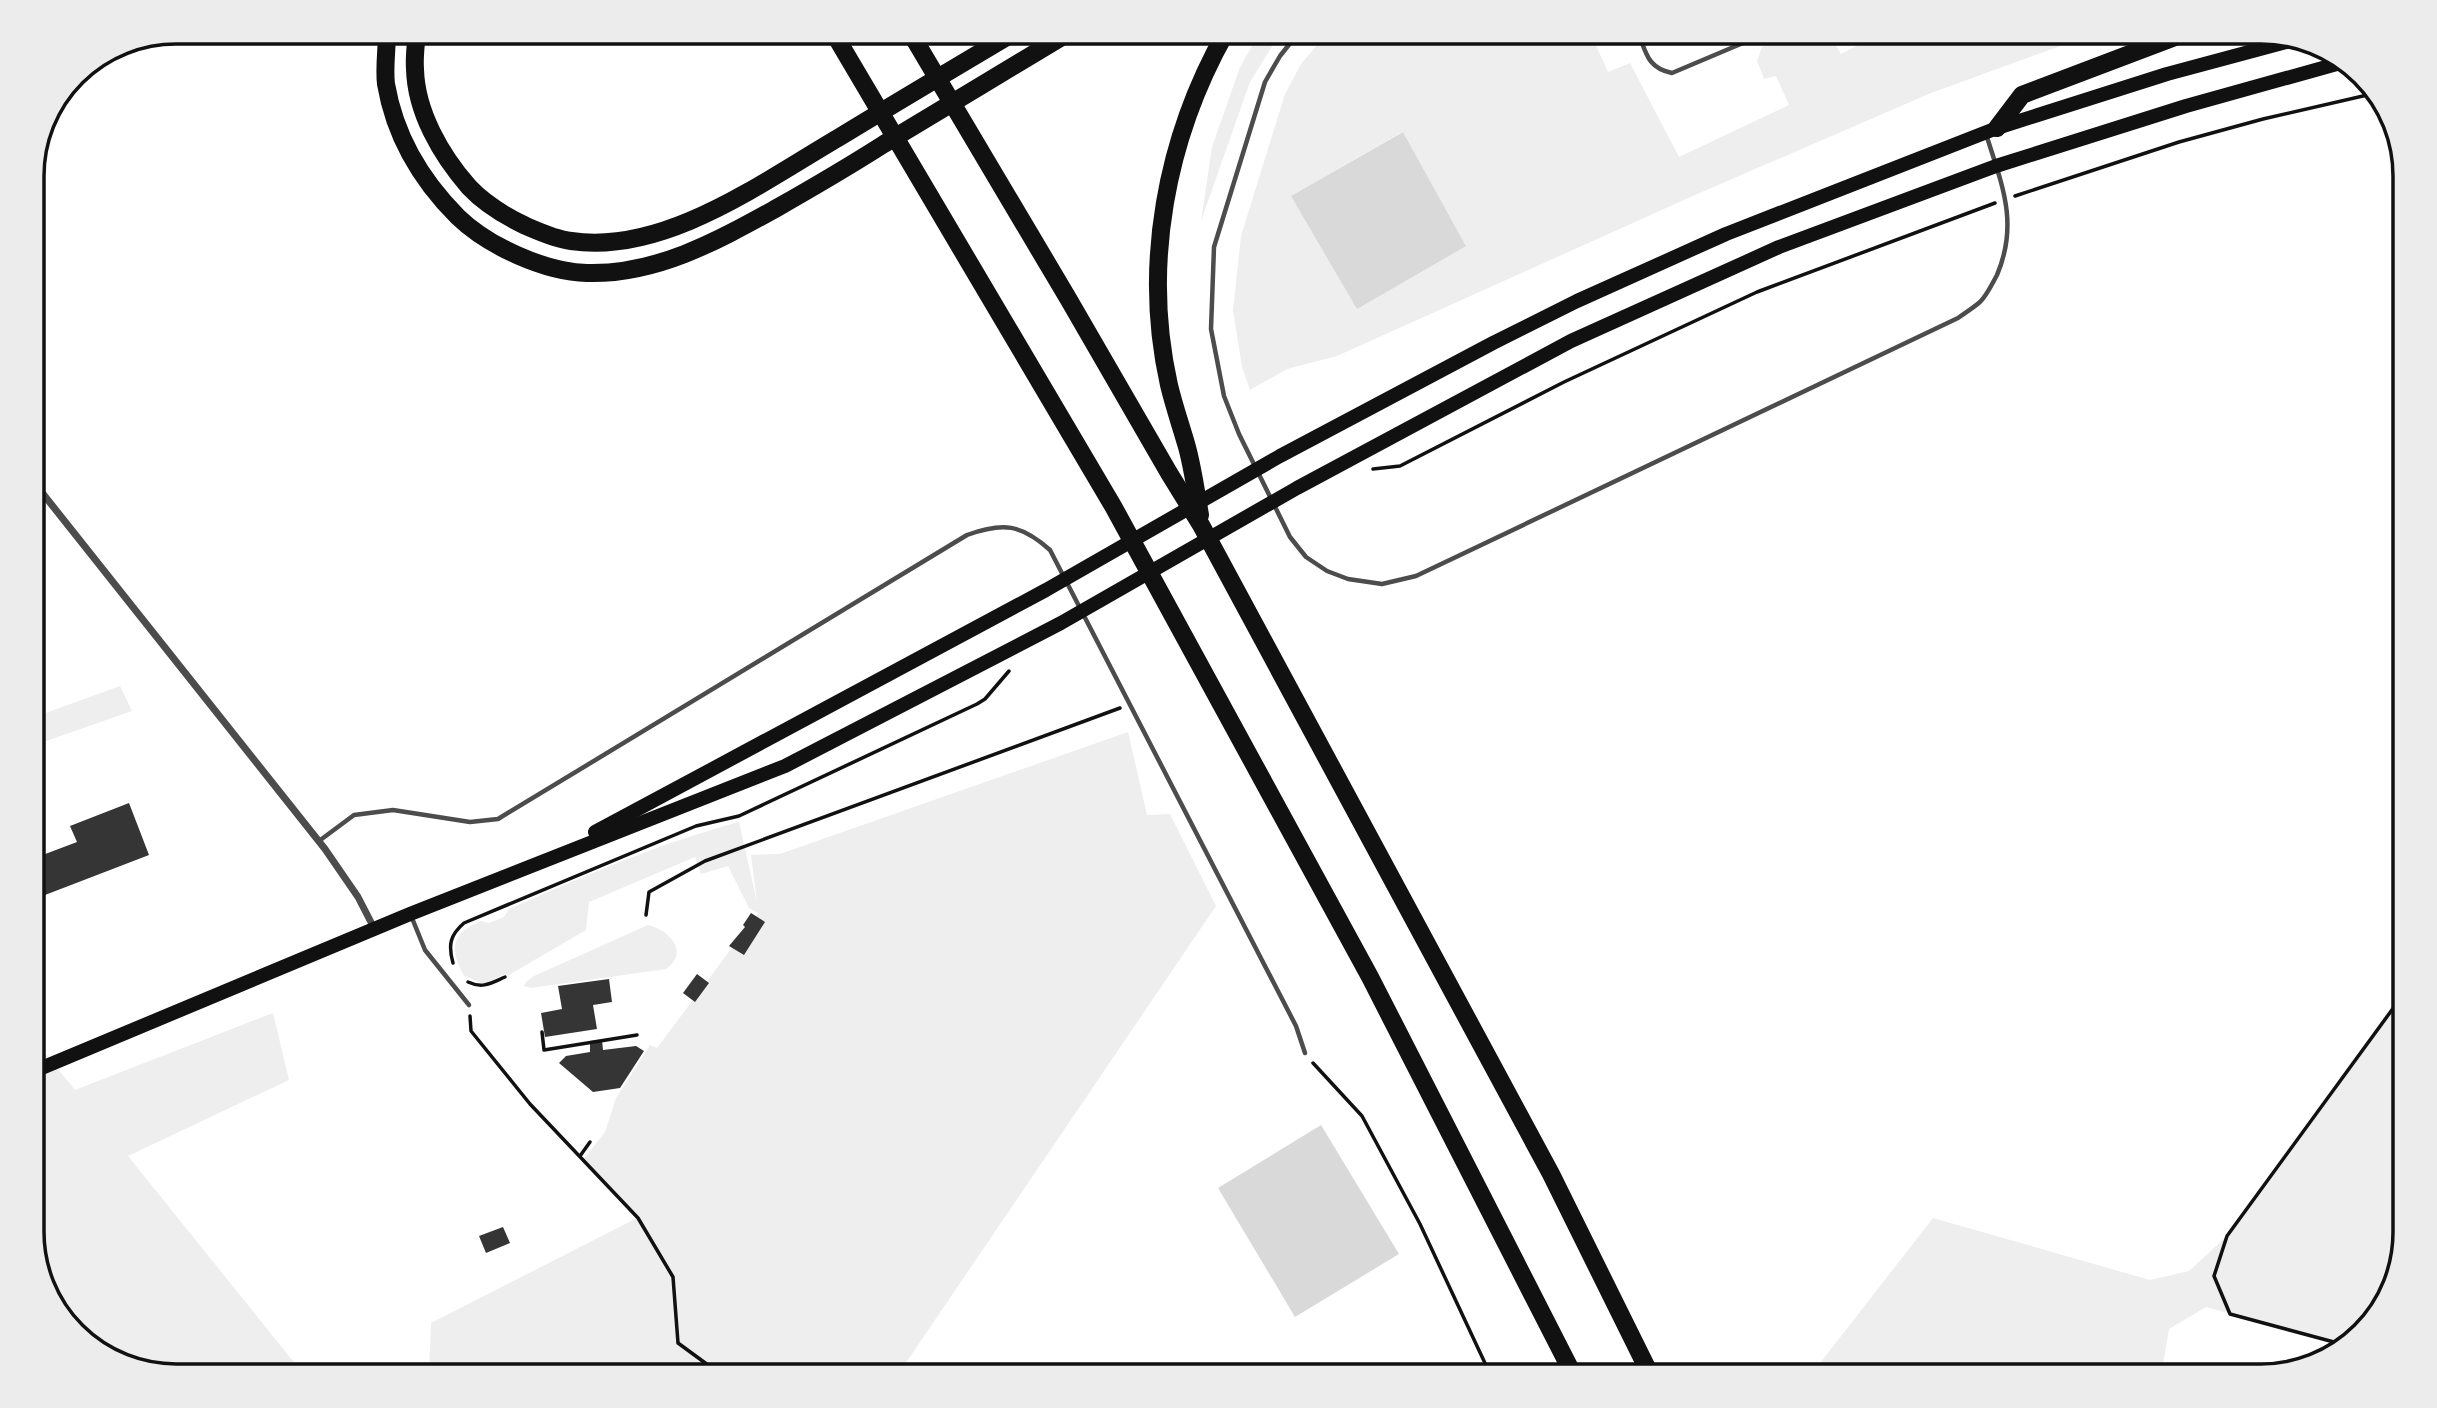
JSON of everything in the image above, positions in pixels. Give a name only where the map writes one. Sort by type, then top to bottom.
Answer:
[{"type":"highway","points":[[387,44],[386,82],[404,144],[419,172],[440,199],[469,227],[501,247],[544,265],[586,273],[658,263],[720,240],[830,178],[1049,44]]},
{"type":"highway","points":[[415,44],[414,70],[423,107],[435,137],[451,166],[478,196],[512,219],[539,232],[570,241],[600,243],[629,240],[665,230],[736,198],[995,44]]},
{"type":"highway","points":[[840,44],[1113,506],[1370,977],[1567,1364]]},
{"type":"highway","points":[[917,44],[1202,525],[1552,1174],[1645,1364]]},
{"type":"highway","points":[[1202,525],[1188,450],[1169,385],[1158,296],[1164,201],[1187,113],[1206,66],[1219,44]]},
{"type":"highway","points":[[1991,130],[2022,95],[2156,44]]},
{"type":"main road","points":[[542,861],[1046,590],[1280,456],[1577,301],[1726,234],[1991,130],[2167,74],[2276,45]]},
{"type":"main road","points":[[44,1067],[374,929],[785,766],[1061,623],[1297,488],[1571,341],[1779,247],[1996,166],[2186,106],[2333,65]]},
{"type":"street","points":[[44,495],[319,841],[358,897],[374,929]]},
{"type":"lane","points":[[1290,44],[1265,82],[1214,247],[1212,329],[1224,396],[1239,434],[1290,537],[1306,557],[1327,571],[1348,579],[1381,584],[1416,576],[1958,318],[1980,302],[1992,286],[2007,247],[2008,237],[2005,199],[1996,166],[1991,130]]},
{"type":"lane","points":[[1643,44],[1649,59],[1659,70],[1672,73],[1741,44]]},
{"type":"lane","points":[[319,841],[354,815],[393,810],[470,822],[498,818],[967,535],[986,528],[1020,528],[1050,550],[1132,704],[1296,1026],[1305,1053]]},
{"type":"lane","points":[[411,914],[425,950],[469,1006]]},
{"type":"path","points":[[1368,470],[1400,466],[1564,382],[1758,292],[2005,199],[2179,142],[2366,95]]},
{"type":"path","points":[[457,971],[450,941],[455,930],[464,923],[696,826],[739,816],[761,806],[977,704],[985,699],[1002,677],[1015,668]]},
{"type":"path","points":[[646,915],[649,892],[705,861],[1132,704]]},
{"type":"path","points":[[463,978],[478,986],[485,986],[505,977]]},
{"type":"path","points":[[469,1006],[471,1031],[530,1104],[638,1218],[673,1277],[678,1343],[706,1364]]},
{"type":"path","points":[[2334,1342],[2230,1314],[2214,1276],[2227,1236],[2393,1008]]},
{"type":"path","points":[[542,1032],[544,1050],[638,1035]]},
{"type":"path","points":[[1305,1053],[1362,1116],[1420,1224],[1485,1364]]},
{"type":"path","points":[[580,1156],[590,1142]]},
{"type":"shaded area","points":[[1253,44],[1274,44],[1250,82],[1201,221],[1212,147],[1240,67]]},
{"type":"shaded area","points":[[1318,44],[1595,44],[1608,72],[1630,63],[1679,157],[1789,105],[1776,76],[1764,79],[1757,61],[1762,47],[1769,44],[1835,44],[1841,54],[1860,44],[2066,44],[1931,93],[1695,195],[1337,356],[1287,369],[1250,390],[1242,367],[1233,310],[1241,236],[1285,94],[1301,64]],"holes":[[[1403,132],[1466,246],[1291,196]]]},
{"type":"shaded area","points":[[1403,132],[1466,246],[1357,309],[1291,196]]},
{"type":"shaded area","points":[[120,686],[132,711],[44,742],[44,714]]},
{"type":"shaded area","points":[[1128,732],[1147,815],[1170,814],[1216,906],[905,1364],[429,1364],[431,1323],[637,1218],[583,1160],[605,1132],[616,1098],[650,1045],[657,1048],[758,913],[749,908],[728,866],[701,874],[695,857],[589,902],[586,930],[507,976],[505,974],[484,984],[464,976],[456,957],[458,937],[481,921],[489,923],[504,917],[509,909],[565,884],[680,840],[739,822],[757,902],[751,855],[780,854]]},
{"type":"shaded area","points":[[648,925],[663,932],[674,942],[676,956],[666,969],[531,988],[524,986],[534,976]]},
{"type":"shaded area","points":[[2393,1008],[2393,1232],[2389,1266],[2376,1298],[2366,1313],[2355,1326],[2334,1342],[2206,1307],[2169,1329],[2163,1364],[1819,1364],[1933,1218],[2150,1280],[2189,1271],[2227,1236]]},
{"type":"shaded area","points":[[273,1013],[289,1080],[128,1156],[295,1364],[176,1364],[142,1360],[110,1347],[82,1326],[57,1291],[46,1258],[44,1052],[75,1090]]},
{"type":"shaded area","points":[[1321,1125],[1399,1254],[1295,1317],[1218,1188]]},
{"type":"building","points":[[129,803],[149,855],[44,895],[44,854],[77,842],[70,826]]},
{"type":"building","points":[[751,913],[765,922],[744,955],[729,946],[745,927],[743,925]]},
{"type":"building","points":[[697,974],[709,983],[695,1002],[683,993]]},
{"type":"building","points":[[609,979],[612,1002],[593,1005],[597,1029],[545,1037],[541,1013],[562,1009],[558,986]]},
{"type":"building","points":[[602,1040],[603,1050],[636,1046],[644,1051],[620,1088],[593,1092],[559,1063],[566,1056],[590,1052],[590,1041]]},
{"type":"building","points":[[503,1227],[510,1243],[486,1253],[479,1236]]}]
